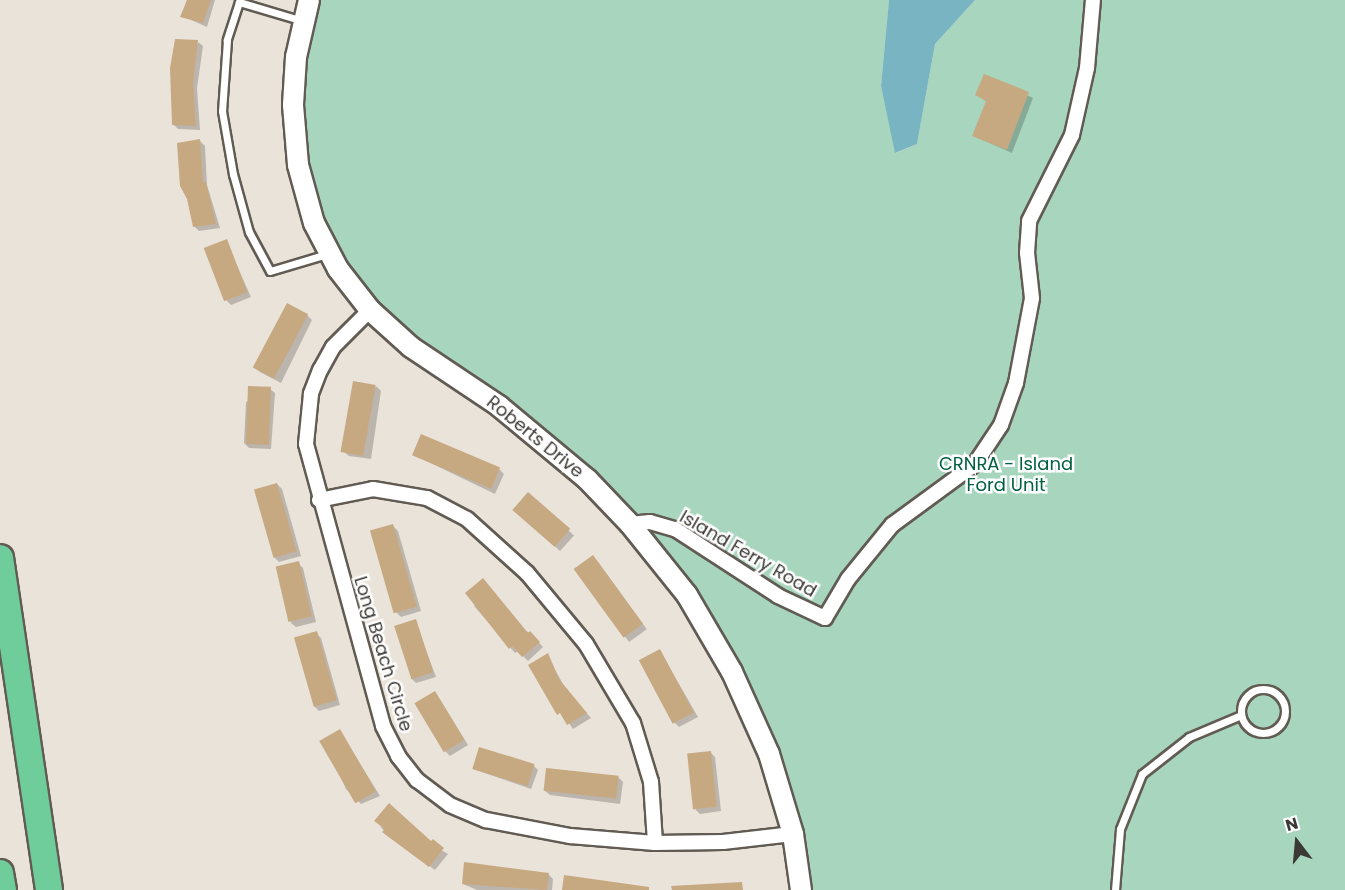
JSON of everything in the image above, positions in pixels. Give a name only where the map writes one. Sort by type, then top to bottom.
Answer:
[{"type":"highway","points":[[0,558],[49,890]]},
{"type":"highway","points":[[0,873],[3,890]]},
{"type":"street","name":"Roberts Drive","points":[[309,0],[303,21],[293,105],[298,165],[314,223],[330,254],[370,310],[411,347],[549,445],[630,524],[687,595],[732,672],[769,754],[793,834],[801,890]]},
{"type":"street","name":"Island Ferry Road","points":[[630,524],[650,522],[675,529],[778,596],[825,618],[848,579],[892,525],[975,464],[1001,425],[1016,383],[1032,298],[1027,253],[1029,221],[1072,135],[1087,68],[1093,0]]},
{"type":"street","name":"Long Beach Circle","points":[[370,310],[333,347],[311,394],[306,444],[319,500],[383,726],[398,756],[417,780],[450,805],[486,820],[570,836],[656,843],[723,842],[793,834]]},
{"type":"street","points":[[319,500],[373,489],[427,498],[466,519],[527,573],[586,644],[633,723],[651,782],[656,843]]},
{"type":"lane","points":[[303,21],[240,1],[227,40],[222,111],[232,174],[249,232],[270,271],[330,254]]},
{"type":"lane","points":[[1260,689],[1274,692],[1285,710],[1281,724],[1262,733],[1248,728],[1241,715],[1243,701],[1260,689]]},
{"type":"lane","points":[[1115,890],[1120,829],[1142,774],[1189,737],[1241,715]]},
{"type":"green space","name":"CRNRA - Island Ford Unit","points":[[310,0],[889,0],[881,86],[896,153],[917,144],[935,44],[975,0],[1345,0],[1345,890],[804,890],[766,752],[691,604],[604,495],[359,298],[307,194],[290,93]]},
{"type":"water","points":[[889,0],[975,0],[935,44],[917,144],[895,153],[881,86]]},
{"type":"building","points":[[187,0],[211,0],[203,23],[180,17]]},
{"type":"building","points":[[175,39],[198,40],[193,83],[196,126],[172,125],[170,68]]},
{"type":"building","points":[[984,74],[1029,92],[1007,150],[972,136],[986,101],[975,95]]},
{"type":"building","points":[[200,139],[203,182],[206,182],[216,224],[193,227],[187,199],[180,186],[177,143]]},
{"type":"building","points":[[227,239],[247,292],[224,301],[204,248]]},
{"type":"building","points":[[287,303],[308,314],[274,379],[253,367]]},
{"type":"building","points":[[353,381],[376,385],[363,456],[340,452]]},
{"type":"building","points":[[248,386],[271,387],[269,445],[246,444]]},
{"type":"building","points":[[421,434],[500,468],[491,489],[412,455]]},
{"type":"building","points":[[277,483],[297,551],[273,558],[254,490]]},
{"type":"building","points":[[528,492],[570,529],[555,547],[512,510]]},
{"type":"building","points":[[393,524],[417,607],[394,613],[370,531]]},
{"type":"building","points":[[593,555],[643,624],[624,638],[574,569]]},
{"type":"building","points":[[299,561],[312,617],[288,622],[276,566]]},
{"type":"building","points":[[483,578],[528,633],[530,631],[540,642],[522,657],[512,646],[509,649],[465,593]]},
{"type":"building","points":[[416,619],[433,672],[411,679],[394,626]]},
{"type":"building","points":[[317,631],[337,700],[314,707],[294,638]]},
{"type":"building","points":[[660,649],[694,713],[673,724],[639,660]]},
{"type":"building","points":[[548,653],[559,679],[587,713],[567,725],[560,713],[557,715],[528,665]]},
{"type":"building","points":[[435,691],[464,740],[444,752],[414,703]]},
{"type":"building","points":[[340,729],[376,791],[355,803],[319,741]]},
{"type":"building","points":[[479,747],[534,764],[528,786],[472,769]]},
{"type":"building","points":[[711,751],[717,807],[693,809],[687,754]]},
{"type":"building","points":[[546,768],[619,776],[616,799],[544,791]]},
{"type":"building","points":[[389,803],[431,841],[433,839],[444,848],[429,867],[382,832],[385,829],[374,821]]},
{"type":"building","points":[[464,862],[549,873],[547,890],[462,884]]},
{"type":"building","points":[[564,875],[649,887],[649,890],[562,890]]},
{"type":"building","points":[[742,882],[743,890],[672,890],[671,886]]}]
